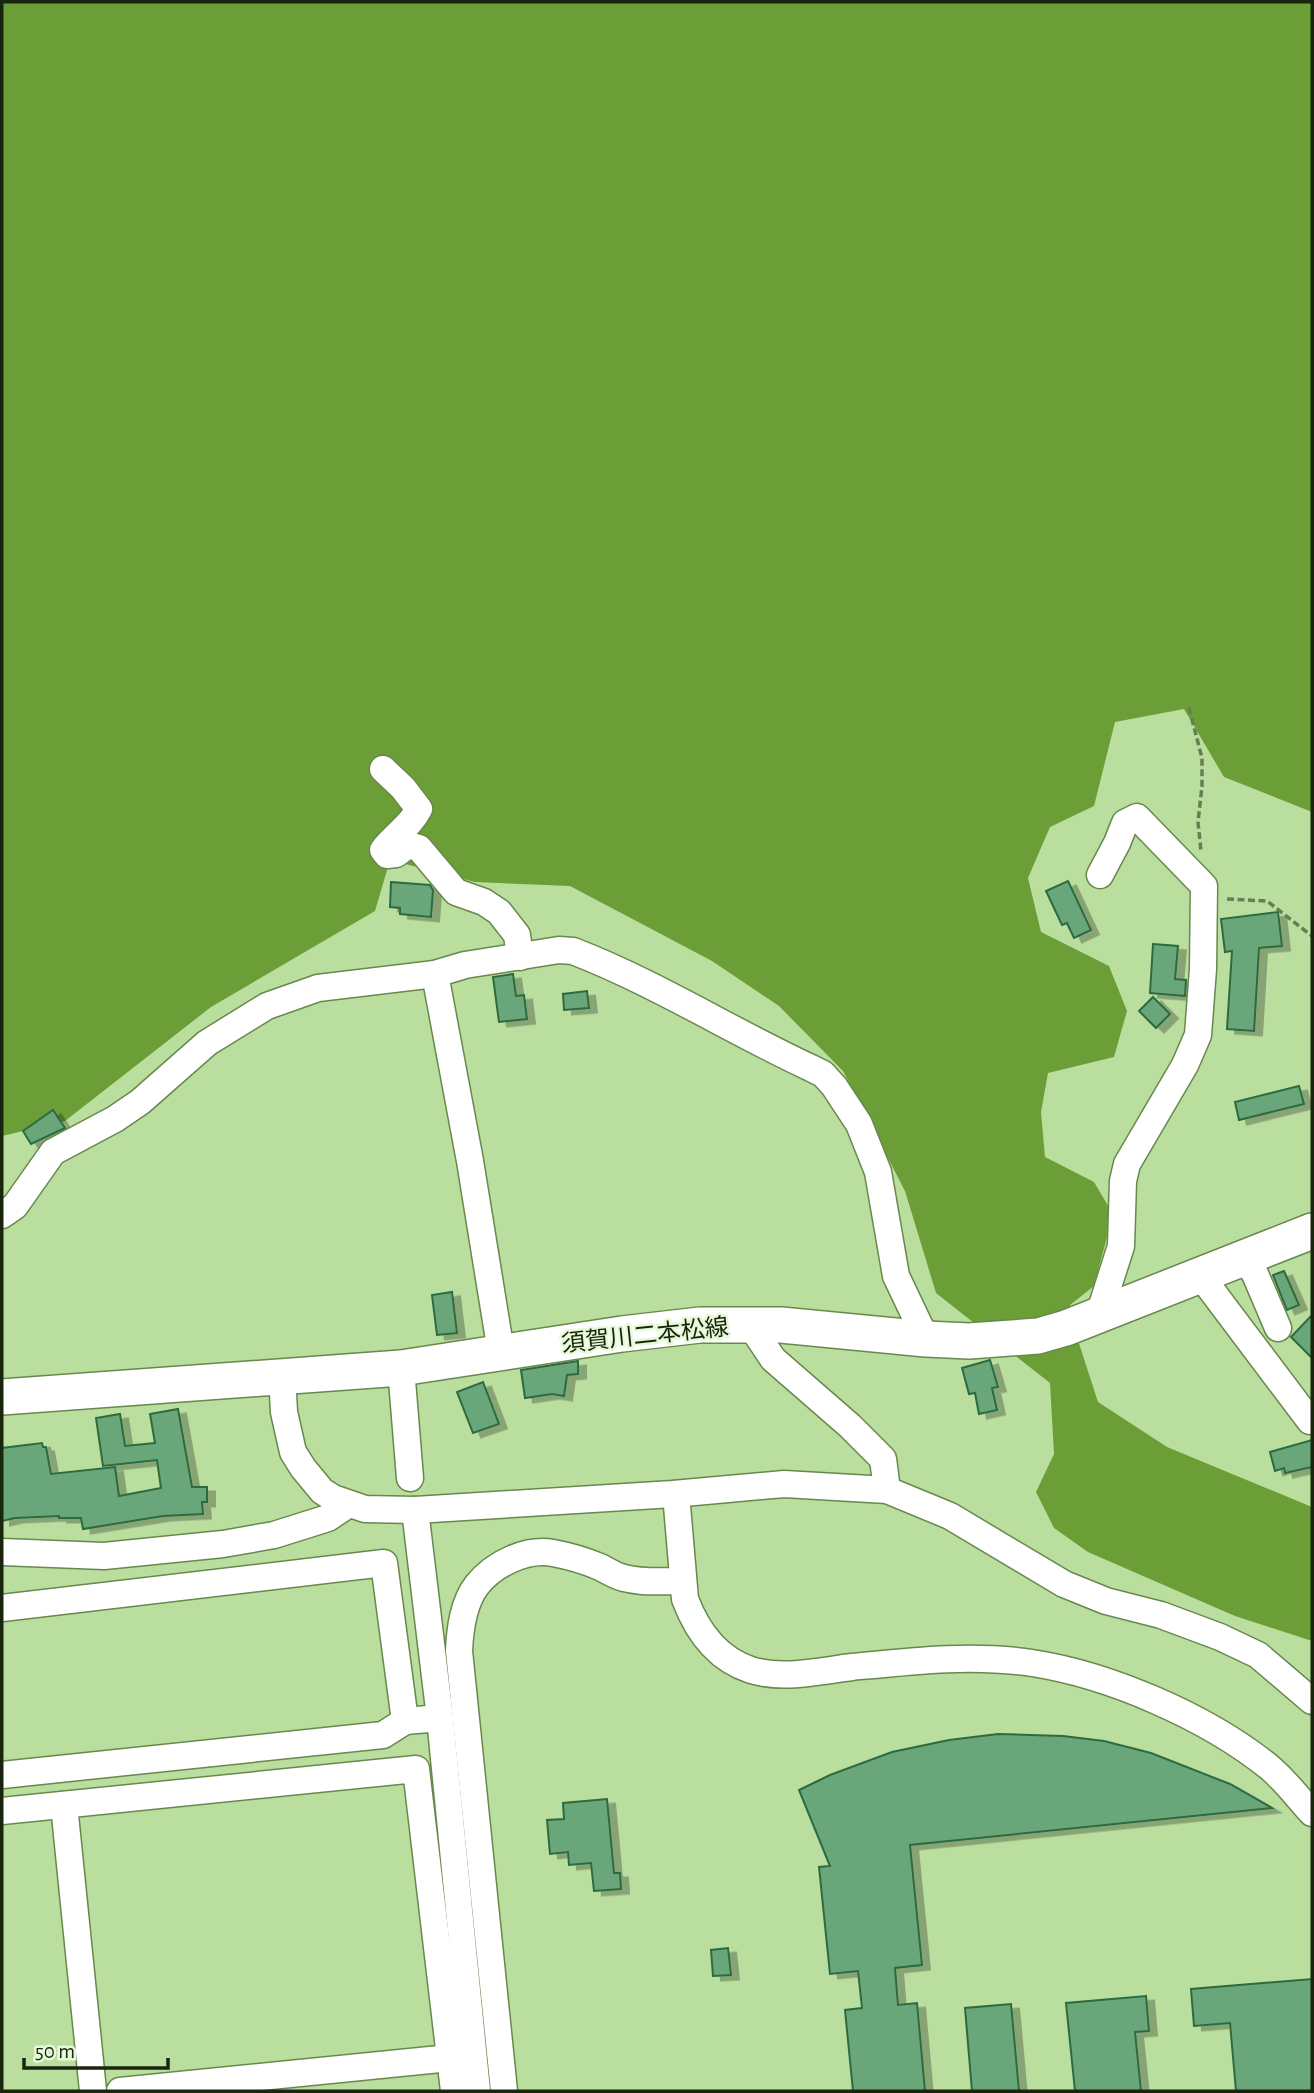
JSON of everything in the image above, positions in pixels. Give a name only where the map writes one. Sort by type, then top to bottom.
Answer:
[{"type":"main road","name":"須賀川二本松線","points":[[2,1398],[401,1368],[687,1326],[781,1325],[926,1339],[980,1340],[1038,1336],[1099,1315],[1312,1231]]},
{"type":"street","points":[[383,769],[403,788],[419,809],[414,819],[405,825],[383,850],[387,855],[396,854],[408,845],[419,848],[456,892],[484,902],[499,912],[517,934],[520,957]]},
{"type":"street","points":[[1099,1315],[1121,1246],[1123,1181],[1127,1164],[1185,1065],[1198,1035],[1203,970],[1204,892],[1137,817],[1125,823],[1100,876]]},
{"type":"street","points":[[2,1215],[15,1206],[53,1152],[140,1102],[207,1043],[267,1006],[318,988],[435,974],[465,965],[559,950],[585,956],[705,1013],[727,1027],[823,1074],[859,1124],[878,1172],[896,1276],[926,1339]]},
{"type":"street","points":[[435,974],[470,1161],[501,1352]]},
{"type":"street","points":[[1244,1258],[1255,1274],[1278,1328]]},
{"type":"street","points":[[1200,1275],[1310,1421]]},
{"type":"street","points":[[751,1326],[773,1359],[850,1426],[883,1459],[887,1490]]},
{"type":"street","points":[[401,1368],[410,1478]]},
{"type":"street","points":[[282,1375],[284,1412],[293,1452],[322,1491],[349,1504],[365,1509],[415,1510],[677,1494],[784,1483],[887,1490],[950,1516],[1064,1584],[1106,1601],[1161,1615],[1220,1637],[1258,1655],[1312,1701]]},
{"type":"street","points":[[677,1494],[683,1581],[690,1613],[706,1639],[724,1656],[749,1669],[777,1675],[980,1658],[1033,1663],[1095,1677],[1156,1700],[1234,1743],[1270,1767],[1312,1813]]},
{"type":"street","points":[[2,1552],[104,1556],[223,1544],[274,1535],[328,1518],[349,1504]]},
{"type":"street","points":[[415,1510],[440,1718],[477,2091]]},
{"type":"street","points":[[504,2091],[459,1651],[464,1615],[477,1585],[489,1574],[517,1557],[534,1553],[551,1552],[640,1582],[683,1581]]},
{"type":"street","points":[[2,1608],[384,1563],[405,1721]]},
{"type":"street","points":[[2,1775],[370,1737],[383,1735],[405,1721],[440,1718]]},
{"type":"street","points":[[2,1811],[416,1769],[454,2091]]},
{"type":"street","points":[[64,1805],[93,2091]]},
{"type":"street","points":[[120,2091],[450,2058]]},
{"type":"path","points":[[1189,708],[1202,758],[1198,822],[1204,892],[1267,901],[1312,936]]},
{"type":"green space","points":[[2,2],[1312,2],[1312,812],[1224,777],[1184,709],[1115,722],[1094,806],[1050,827],[1028,878],[1041,932],[1109,966],[1127,1011],[1114,1057],[1048,1073],[1041,1112],[1045,1157],[1094,1182],[1113,1214],[1094,1286],[1070,1305],[1074,1328],[1098,1402],[1167,1447],[1312,1507],[1312,1641],[1235,1616],[1088,1552],[1054,1528],[1036,1492],[1054,1454],[1050,1383],[936,1293],[905,1191],[843,1071],[779,1006],[712,961],[570,886],[475,882],[390,860],[375,911],[211,1007],[65,1121],[2,1136]]},
{"type":"building","points":[[1068,881],[1091,930],[1074,938],[1067,923],[1062,925],[1046,891]]},
{"type":"building","points":[[391,882],[430,885],[433,890],[431,917],[400,914],[400,908],[390,907]]},
{"type":"building","points":[[1278,912],[1282,946],[1259,948],[1254,1031],[1227,1029],[1232,951],[1225,952],[1221,919]]},
{"type":"building","points":[[1153,944],[1178,946],[1175,979],[1186,980],[1185,996],[1150,993]]},
{"type":"building","points":[[513,974],[516,996],[524,995],[527,1019],[499,1022],[493,977]]},
{"type":"building","points":[[587,991],[589,1008],[564,1010],[563,994]]},
{"type":"building","points":[[1153,997],[1170,1014],[1156,1028],[1139,1011]]},
{"type":"building","points":[[1299,1086],[1304,1104],[1239,1120],[1235,1102]]},
{"type":"building","points":[[53,1110],[65,1128],[31,1144],[23,1131]]},
{"type":"building","points":[[1284,1271],[1299,1305],[1287,1310],[1273,1275]]},
{"type":"building","points":[[452,1292],[457,1333],[437,1335],[432,1295]]},
{"type":"building","points":[[1312,1315],[1312,1358],[1291,1337]]},
{"type":"building","points":[[990,1360],[998,1387],[992,1388],[997,1410],[979,1414],[975,1393],[969,1394],[962,1368]]},
{"type":"building","points":[[578,1361],[578,1374],[567,1375],[564,1396],[552,1394],[525,1398],[521,1370]]},
{"type":"building","points":[[483,1382],[499,1424],[473,1433],[457,1392]]},
{"type":"building","points":[[178,1409],[192,1487],[207,1487],[207,1502],[202,1502],[203,1514],[163,1516],[83,1529],[81,1518],[59,1516],[2,1521],[2,1448],[42,1443],[43,1447],[46,1447],[51,1474],[115,1467],[119,1496],[161,1488],[157,1460],[103,1466],[96,1418],[120,1414],[125,1446],[155,1443],[150,1414]]},
{"type":"building","points":[[1312,1440],[1312,1467],[1285,1473],[1284,1468],[1275,1471],[1270,1452]]},
{"type":"building","points":[[998,1734],[1063,1736],[1104,1741],[1151,1753],[1230,1784],[1272,1808],[910,1845],[922,1965],[895,1968],[898,2005],[917,2003],[925,2091],[853,2091],[845,2010],[862,2008],[858,1971],[830,1974],[819,1867],[830,1866],[799,1790],[830,1775],[892,1752],[949,1740]]},
{"type":"building","points":[[607,1799],[614,1873],[620,1873],[621,1889],[594,1891],[591,1863],[569,1865],[568,1852],[550,1854],[547,1820],[564,1819],[563,1803]]},
{"type":"building","points":[[728,1948],[731,1975],[713,1976],[711,1950]]},
{"type":"building","points":[[1312,1979],[1312,2091],[1236,2091],[1230,2023],[1194,2026],[1191,1989]]},
{"type":"building","points":[[1146,1996],[1149,2031],[1135,2032],[1141,2091],[1075,2091],[1066,2003]]},
{"type":"building","points":[[1011,2004],[1019,2091],[972,2091],[965,2008]]}]
